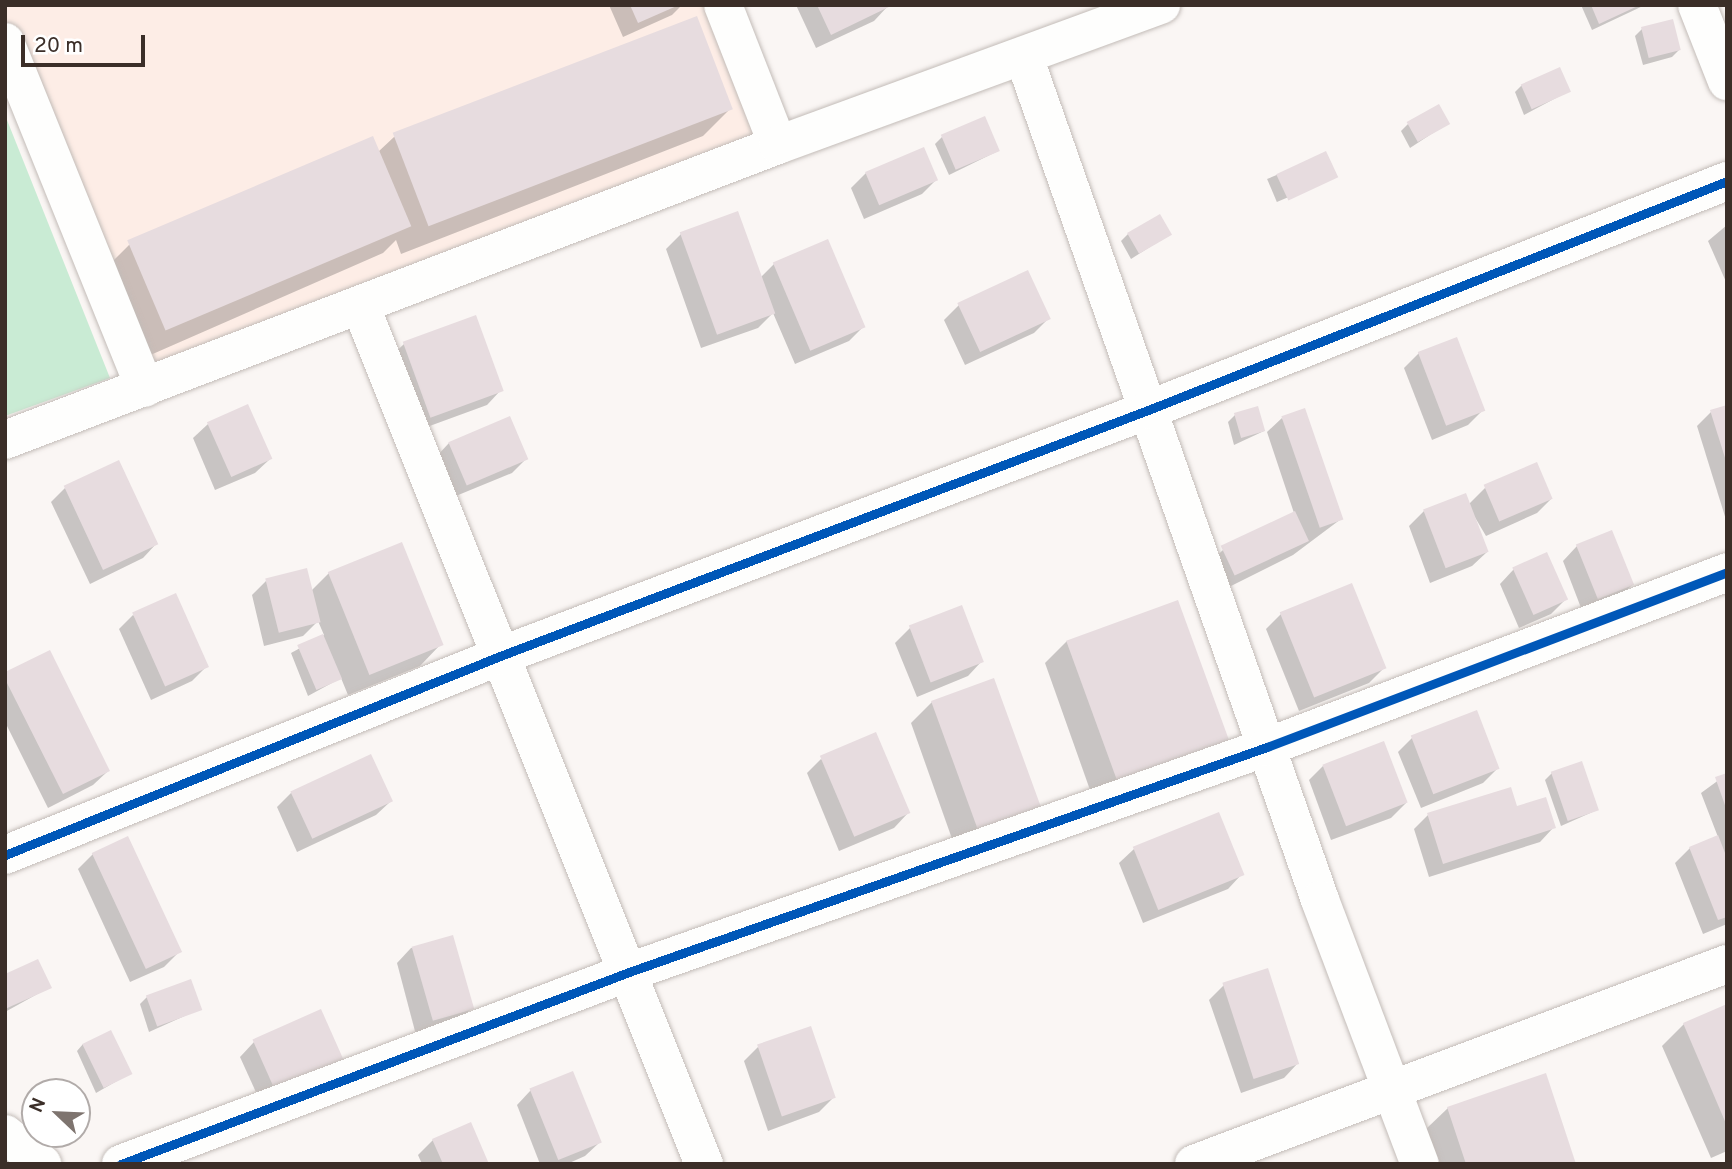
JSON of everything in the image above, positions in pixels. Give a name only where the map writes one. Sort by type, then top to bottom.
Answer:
[{"type":"street","points":[[723,5],[778,145]]},
{"type":"street","points":[[5,440],[361,307],[778,145],[1024,57],[1115,13],[1161,5]]},
{"type":"street","points":[[1697,5],[1727,81]]},
{"type":"street","points":[[5,42],[145,388]]},
{"type":"street","points":[[1024,57],[1390,1092],[1420,1164]]},
{"type":"street","points":[[5,855],[500,656],[1149,410],[1727,181]]},
{"type":"street","points":[[361,307],[705,1164]]},
{"type":"street","points":[[121,1164],[629,972],[1267,747],[1727,572]]},
{"type":"street","points":[[1194,1164],[1727,964]]},
{"type":"street","points":[[5,1134],[42,1164]]},
{"type":"shaded area","points":[[5,5],[722,5],[778,145],[145,388],[5,42]]},
{"type":"green space","points":[[5,115],[110,378],[5,416]]},
{"type":"building","points":[[630,5],[679,5],[638,23]]},
{"type":"building","points":[[817,5],[893,5],[831,35]]},
{"type":"building","points":[[1591,5],[1640,5],[1599,24]]},
{"type":"building","points":[[697,16],[733,109],[428,226],[393,133]]},
{"type":"building","points":[[1673,19],[1681,50],[1649,58],[1641,27]]},
{"type":"building","points":[[1560,67],[1571,92],[1532,109],[1521,84]]},
{"type":"building","points":[[1439,104],[1450,124],[1418,142],[1407,122]]},
{"type":"building","points":[[985,116],[1000,151],[956,170],[941,135]]},
{"type":"building","points":[[373,136],[411,226],[166,331],[127,240]]},
{"type":"building","points":[[924,147],[938,180],[879,205],[865,172]]},
{"type":"building","points":[[1326,151],[1338,177],[1288,201],[1276,174]]},
{"type":"building","points":[[738,211],[775,313],[717,335],[680,232]]},
{"type":"building","points":[[1160,214],[1172,235],[1139,254],[1127,233]]},
{"type":"building","points":[[828,239],[866,327],[810,351],[773,262]]},
{"type":"building","points":[[1028,270],[1051,319],[980,352],[957,303]]},
{"type":"building","points":[[476,315],[504,391],[430,418],[403,342]]},
{"type":"building","points":[[1457,337],[1485,411],[1446,426],[1418,352]]},
{"type":"building","points":[[248,404],[272,459],[231,477],[207,422]]},
{"type":"building","points":[[1727,405],[1727,461],[1726,461],[1710,410]]},
{"type":"building","points":[[1258,406],[1265,431],[1241,438],[1234,413]]},
{"type":"building","points":[[1305,408],[1343,520],[1320,528],[1281,416]]},
{"type":"building","points":[[510,416],[528,459],[467,485],[448,442]]},
{"type":"building","points":[[119,460],[158,544],[103,570],[64,486]]},
{"type":"building","points":[[1537,462],[1553,499],[1499,521],[1484,485]]},
{"type":"building","points":[[1466,493],[1489,552],[1446,568],[1423,509]]},
{"type":"building","points":[[1295,511],[1309,541],[1235,576],[1221,546]]},
{"type":"building","points":[[1612,530],[1634,585],[1598,599],[1576,545]]},
{"type":"building","points":[[402,542],[444,645],[369,675],[328,572]]},
{"type":"building","points":[[1547,552],[1568,600],[1533,615],[1512,567]]},
{"type":"building","points":[[307,568],[321,622],[279,633],[265,578]]},
{"type":"building","points":[[1352,583],[1386,668],[1314,698],[1280,612]]},
{"type":"building","points":[[176,593],[209,667],[165,687],[132,613]]},
{"type":"building","points":[[1178,600],[1230,744],[1119,784],[1066,641]]},
{"type":"building","points":[[962,605],[984,662],[931,682],[909,625]]},
{"type":"building","points":[[323,634],[342,679],[316,690],[297,645]]},
{"type":"building","points":[[50,650],[110,771],[63,794],[5,679],[5,672]]},
{"type":"building","points":[[994,678],[1041,807],[978,830],[931,701]]},
{"type":"building","points":[[1477,710],[1500,769],[1433,794],[1411,735]]},
{"type":"building","points":[[876,732],[910,813],[854,837],[820,756]]},
{"type":"building","points":[[1384,741],[1408,803],[1346,826],[1322,765]]},
{"type":"building","points":[[371,754],[393,801],[312,839],[290,792]]},
{"type":"building","points":[[1582,761],[1599,810],[1568,821],[1551,772]]},
{"type":"building","points":[[1727,773],[1727,808],[1726,808],[1715,777]]},
{"type":"building","points":[[1511,787],[1517,806],[1546,797],[1556,828],[1443,864],[1427,813]]},
{"type":"building","points":[[1219,812],[1244,875],[1158,910],[1133,847]]},
{"type":"building","points":[[1718,835],[1727,858],[1727,917],[1718,920],[1689,847]]},
{"type":"building","points":[[128,836],[182,952],[146,969],[92,853]]},
{"type":"building","points":[[453,935],[474,1009],[433,1021],[412,947]]},
{"type":"building","points":[[38,959],[52,988],[5,1009],[5,974]]},
{"type":"building","points":[[1268,968],[1299,1064],[1254,1079],[1222,983]]},
{"type":"building","points":[[191,979],[202,1010],[157,1026],[146,995]]},
{"type":"building","points":[[1727,1004],[1727,1126],[1683,1023]]},
{"type":"building","points":[[321,1009],[346,1066],[278,1096],[252,1040]]},
{"type":"building","points":[[811,1026],[836,1098],[782,1116],[757,1045]]},
{"type":"building","points":[[111,1030],[132,1074],[104,1088],[82,1044]]},
{"type":"building","points":[[573,1071],[602,1142],[558,1160],[529,1089]]},
{"type":"building","points":[[1546,1073],[1576,1164],[1466,1164],[1447,1107]]},
{"type":"building","points":[[471,1122],[489,1164],[443,1164],[432,1139]]},
{"type":"cycle path","points":[[5,855],[500,656],[1148,410],[1727,181]]},
{"type":"cycle path","points":[[121,1164],[629,972],[1267,747],[1727,572]]}]
